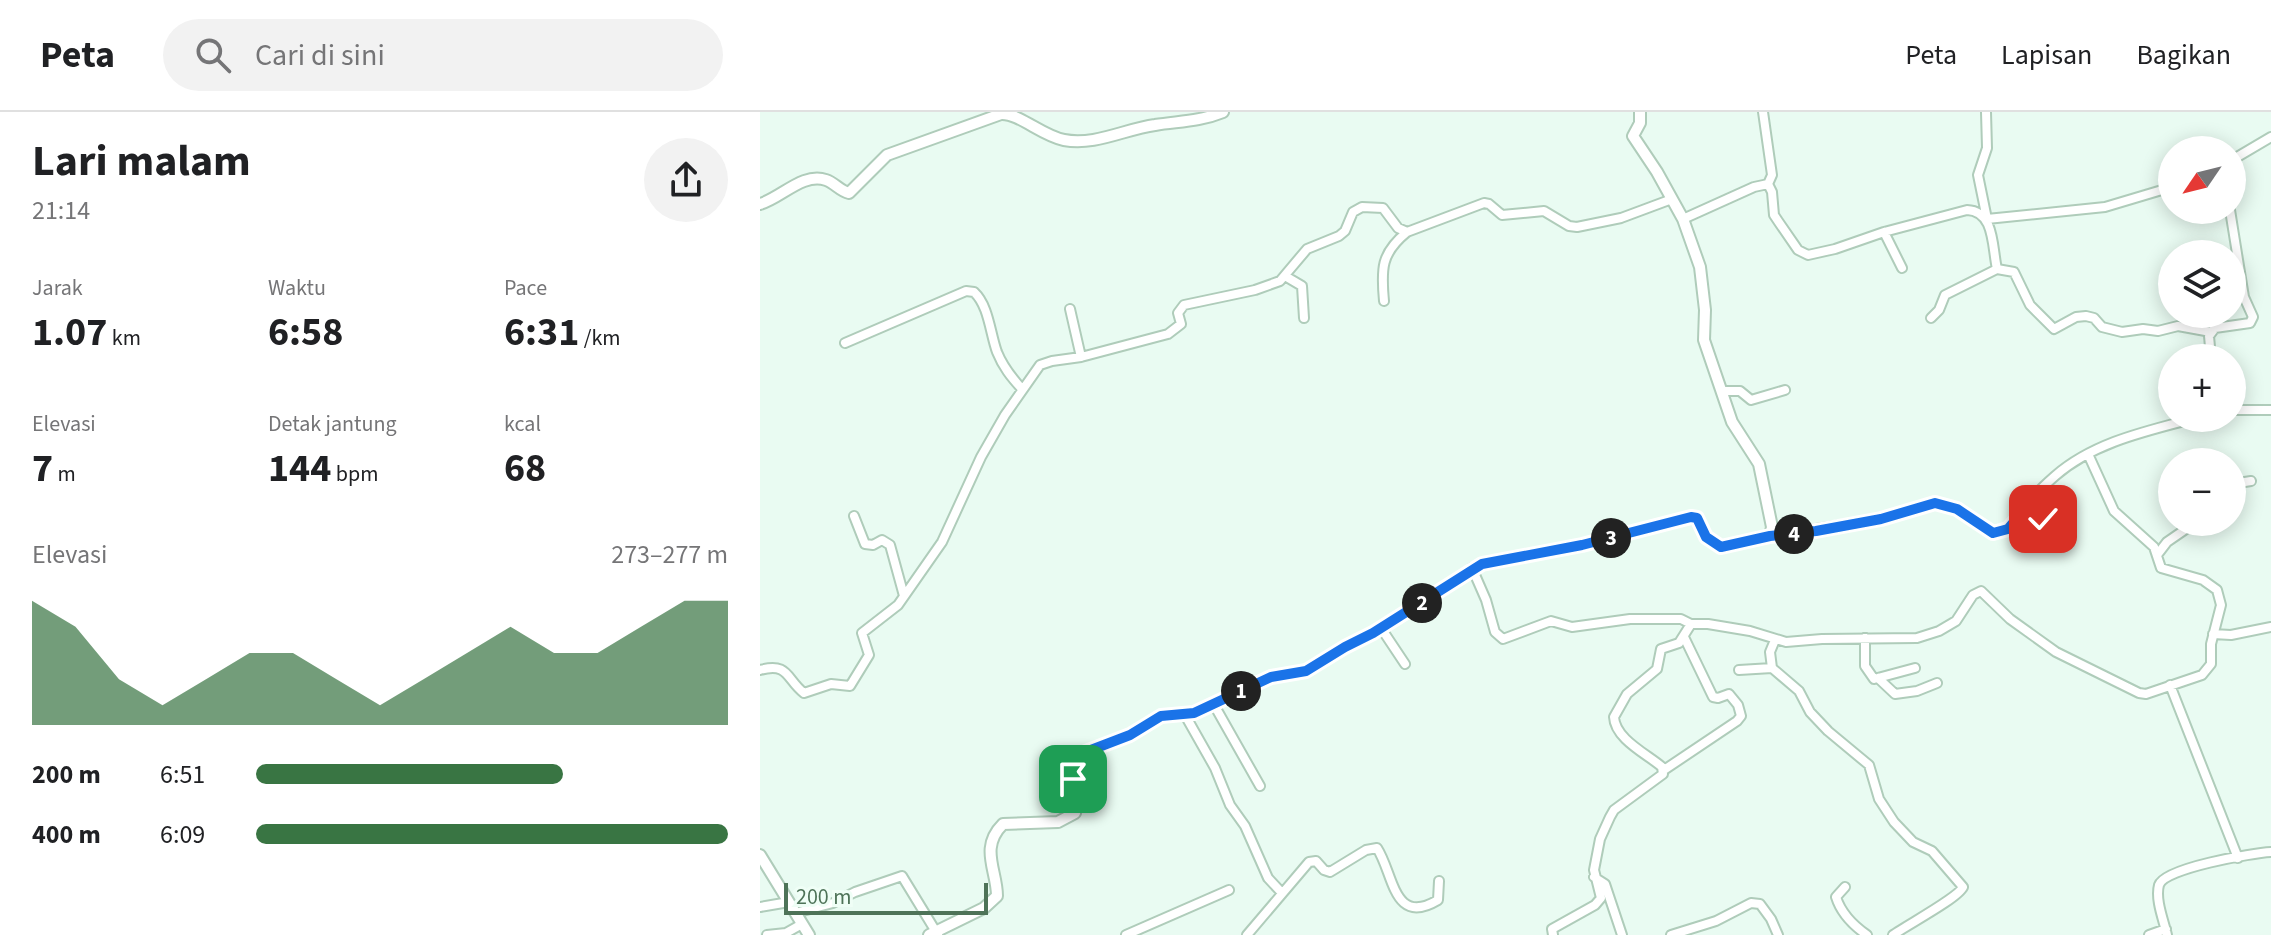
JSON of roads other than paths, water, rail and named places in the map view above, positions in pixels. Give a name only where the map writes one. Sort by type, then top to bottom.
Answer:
[{"type":"street","points":[[760,204],[776,199],[810,178],[828,181],[849,193],[887,155],[1001,114],[1011,114],[1055,137],[1077,141],[1095,140],[1157,124],[1195,121],[1223,112]]},
{"type":"street","points":[[1640,112],[1634,140],[1657,172],[1683,219],[1702,277],[1704,340],[1732,422],[1759,464],[1772,527],[1770,536]]},
{"type":"street","points":[[1683,219],[1754,187],[1768,184],[1772,168],[1763,112]]},
{"type":"street","points":[[1986,112],[1987,148],[1978,175],[1997,269]]},
{"type":"street","points":[[2246,152],[2271,137]]},
{"type":"street","points":[[1768,184],[1772,192],[1774,215],[1803,253],[1818,254],[1884,232],[1967,210],[1978,211],[1987,219],[2105,207],[2158,191]]},
{"type":"street","points":[[1384,301],[1382,276],[1388,249],[1407,232],[1484,203],[1489,204],[1497,214],[1544,211],[1569,226],[1577,227],[1621,218],[1672,199]]},
{"type":"street","points":[[760,670],[772,667],[783,669],[804,693],[831,684],[849,687],[869,655],[862,633],[892,611],[942,542],[981,457],[1030,376],[1045,362],[1081,357],[1173,332],[1181,324],[1178,313],[1184,305],[1271,285],[1285,276],[1307,249],[1345,231],[1353,212],[1358,209],[1371,206],[1383,208],[1398,228],[1407,232]]},
{"type":"street","points":[[1931,318],[1942,306],[1945,295],[1997,269],[2010,269],[2030,305],[2054,329],[2076,317],[2086,316],[2102,327],[2122,332],[2143,329],[2158,331],[2178,326],[2211,332],[2220,327],[2250,323],[2253,317],[2244,297],[2232,224]]},
{"type":"street","points":[[1884,232],[1902,268]]},
{"type":"street","points":[[1285,276],[1302,286],[1304,318]]},
{"type":"street","points":[[845,343],[957,294],[974,292],[982,301],[1002,362],[1022,389]]},
{"type":"street","points":[[1070,309],[1081,357]]},
{"type":"street","points":[[2208,344],[2211,332]]},
{"type":"street","points":[[1723,391],[1740,391],[1752,400],[1785,390]]},
{"type":"street","points":[[2246,410],[2271,410]]},
{"type":"street","points":[[795,913],[833,903],[902,876],[935,934],[984,908],[997,896],[990,863],[993,839],[999,827],[1008,823],[1058,822],[1075,813],[1078,800],[1071,769],[1076,757],[1139,730],[1161,716],[1185,715],[1271,677],[1306,671],[1414,609],[1482,564],[1582,545],[1691,517],[1697,518],[1706,537],[1721,547],[1881,519],[1935,503],[1957,509],[1989,532],[1999,533],[2012,525],[2059,473],[2116,440],[2158,428]]},
{"type":"street","points":[[1472,568],[1495,632],[1503,639],[1551,621],[1572,627],[1630,619],[1681,619],[1691,624],[1750,631],[1786,642],[1917,638],[1939,631],[1959,618],[1973,595],[1981,591],[2033,637],[2074,663],[2139,693],[2146,694],[2189,680],[2208,670],[2211,664],[2213,634],[2221,605],[2217,590],[2203,580],[2161,568],[2150,543],[2114,511],[2088,454]]},
{"type":"street","points":[[2246,482],[2251,481]]},
{"type":"street","points":[[2025,509],[2057,529],[2062,544]]},
{"type":"street","points":[[854,516],[865,544],[873,545],[882,540],[890,545],[904,596]]},
{"type":"street","points":[[2157,555],[2176,536]]},
{"type":"street","points":[[1664,770],[1616,727],[1614,717],[1627,694],[1659,666],[1661,649],[1679,643],[1691,624]]},
{"type":"street","points":[[2213,634],[2231,635],[2268,625]]},
{"type":"street","points":[[1381,628],[1405,664]]},
{"type":"street","points":[[1553,935],[1552,929],[1601,898],[1594,877],[1600,839],[1614,810],[1664,770],[1741,716],[1738,705],[1729,694],[1713,697],[1684,637]]},
{"type":"street","points":[[1865,638],[1867,671],[1871,677],[1915,668]]},
{"type":"street","points":[[1775,640],[1770,652],[1772,668],[1799,691],[1810,712],[1828,731],[1869,765],[1879,799],[1888,816],[1913,842],[1932,851],[1963,887],[1959,895],[1923,914],[1893,935]]},
{"type":"street","points":[[1739,670],[1772,668]]},
{"type":"street","points":[[1878,678],[1895,694],[1917,691],[1937,683]]},
{"type":"street","points":[[2170,685],[2238,858]]},
{"type":"street","points":[[1213,703],[1260,786]]},
{"type":"street","points":[[1185,715],[1215,768],[1230,805],[1245,826],[1268,878],[1282,893]]},
{"type":"street","points":[[1247,935],[1309,862],[1316,861],[1330,872],[1374,847],[1379,851],[1397,895],[1406,906],[1415,909],[1438,900],[1439,881]]},
{"type":"street","points":[[2149,935],[2166,932],[2159,897],[2162,880],[2192,866],[2271,852]]},
{"type":"street","points":[[760,855],[809,935]]},
{"type":"street","points":[[1594,877],[1605,884],[1622,935]]},
{"type":"street","points":[[1845,887],[1836,897],[1839,906],[1867,935]]},
{"type":"street","points":[[1126,935],[1229,890]]},
{"type":"street","points":[[760,907],[789,902]]},
{"type":"street","points":[[1671,935],[1716,921],[1751,903],[1757,903],[1771,919],[1778,935]]},
{"type":"street","points":[[767,935],[786,933],[802,924]]}]
